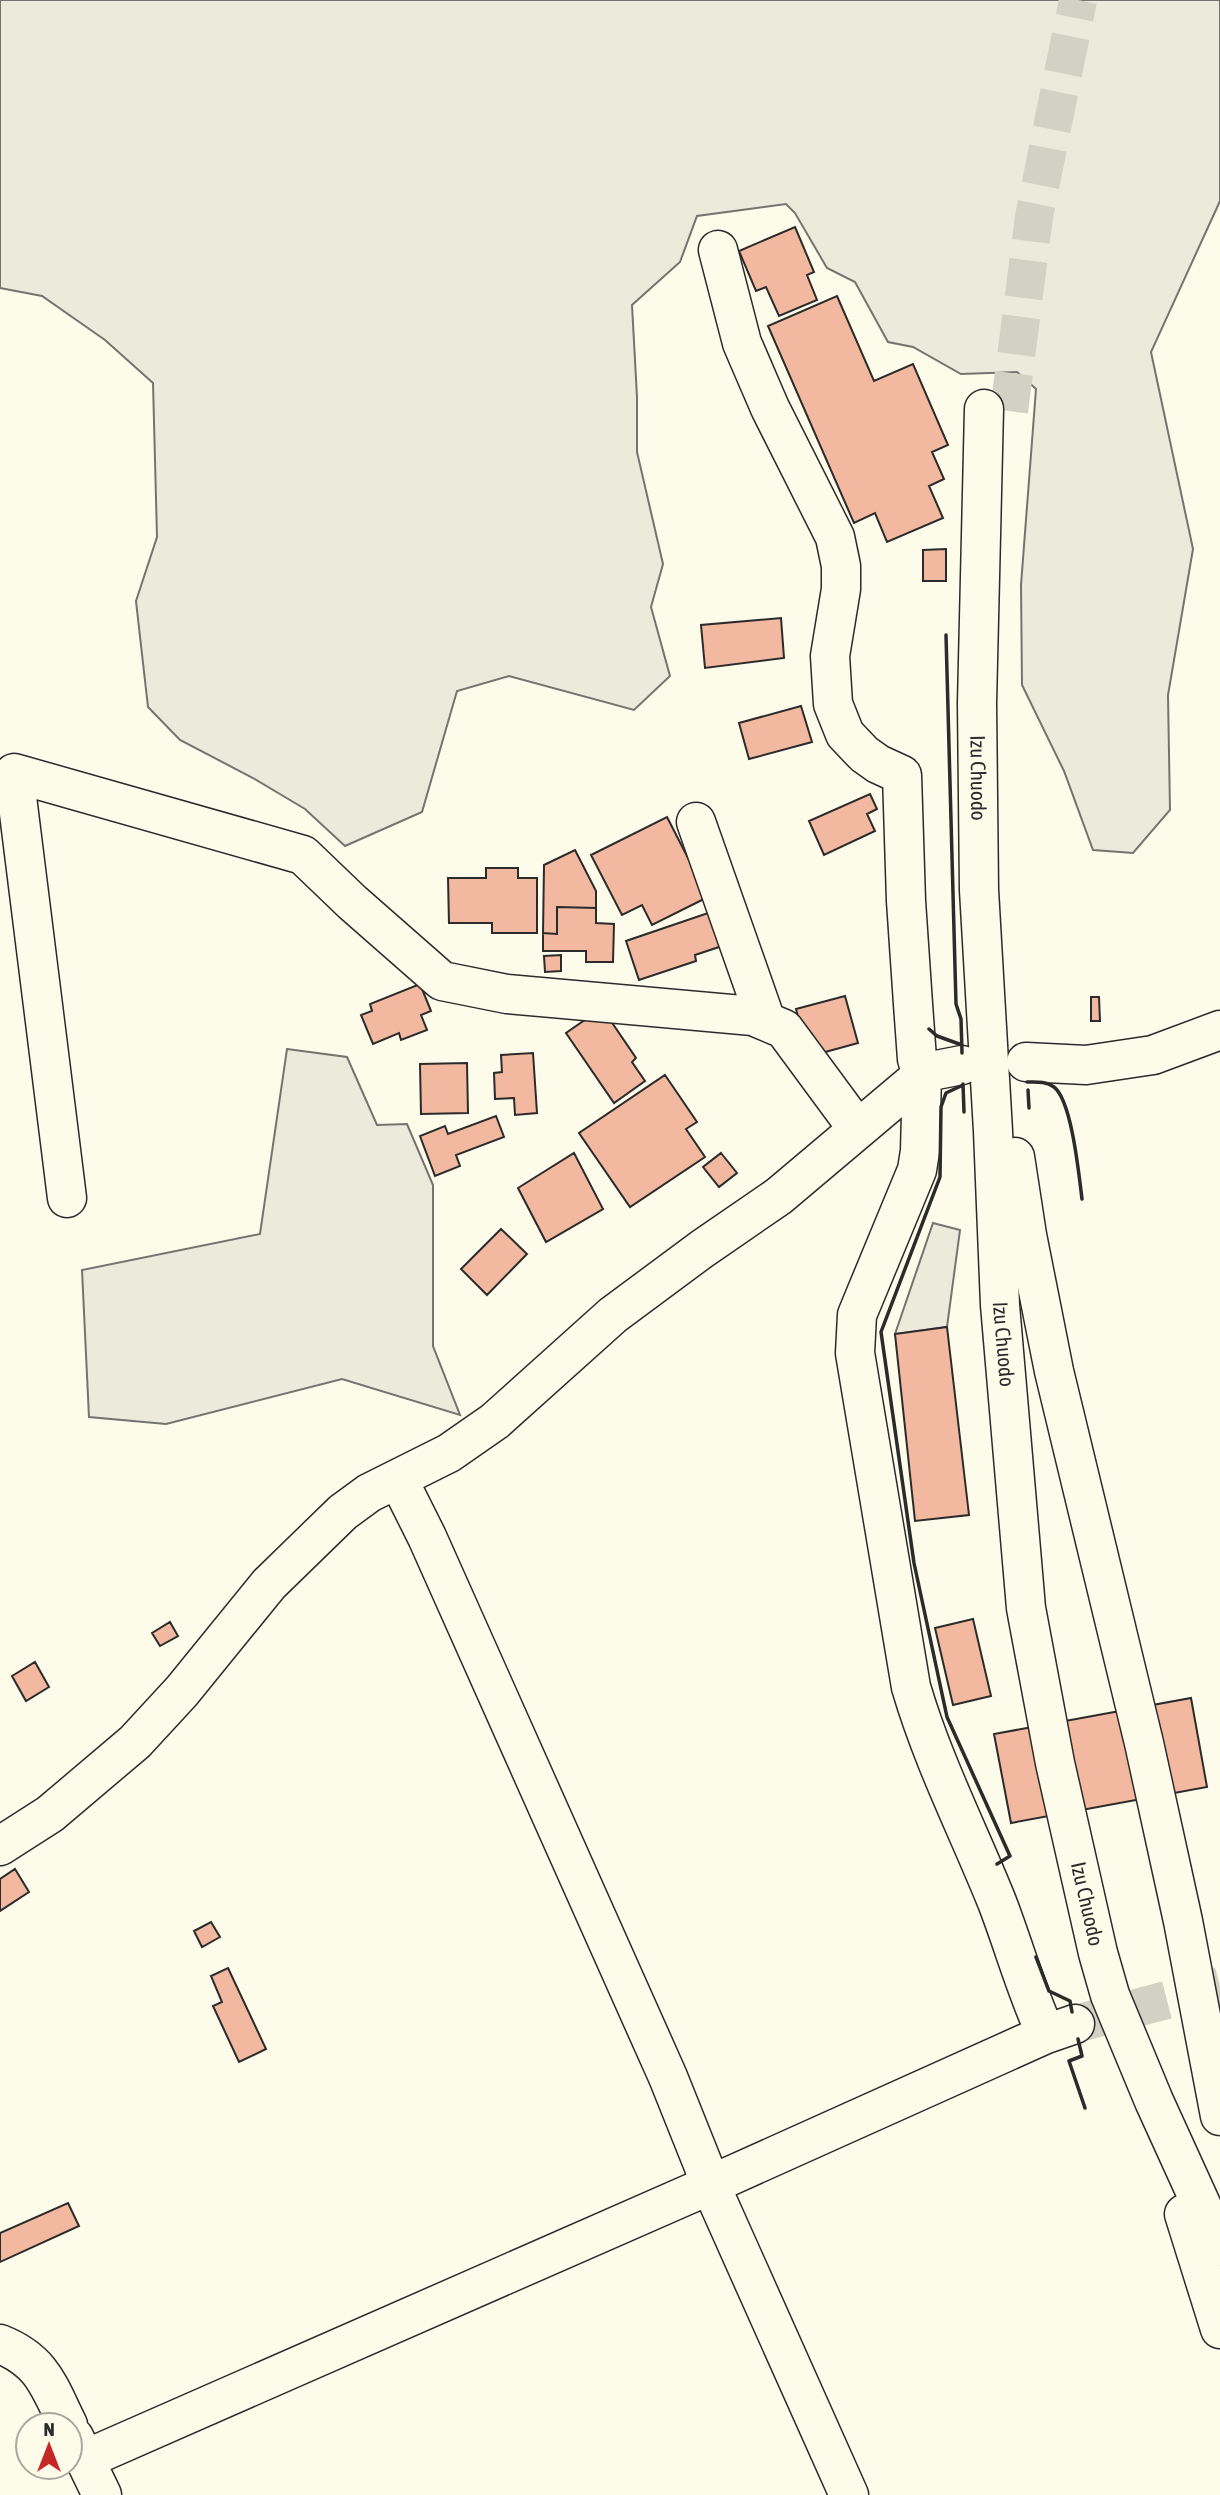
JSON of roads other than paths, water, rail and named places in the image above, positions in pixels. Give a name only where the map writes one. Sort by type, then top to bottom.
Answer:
[{"type":"main road","points":[[84,2433],[710,2185],[1060,2029],[1030,1998],[997,1903],[926,1737],[911,1687],[855,1353],[857,1315],[917,1170],[920,1151],[922,1075],[917,1059],[906,901],[902,775],[864,754],[845,734],[834,704],[830,656],[841,589],[841,566],[835,537],[770,408],[742,343],[718,250]]},
{"type":"main road","name":"Izu Chuodo","points":[[1220,2116],[1214,2071],[1144,1743],[1054,1371],[1027,1235],[1009,1117],[997,674],[1003,477],[997,410],[977,704],[979,890],[1000,1305],[1026,1608],[1055,1763],[1110,1995],[1154,2101],[1220,2246]]},
{"type":"main road","points":[[67,1198],[13,773],[303,855],[442,981],[507,994],[753,1016],[766,1021],[784,1029],[857,1128]]},
{"type":"main road","points":[[696,822],[766,1021]]},
{"type":"main road","points":[[1026,1062],[1086,1065],[1153,1055],[1220,1030]]},
{"type":"main road","points":[[0,1846],[50,1814],[135,1742],[182,1690],[269,1584],[343,1512],[369,1493],[449,1453],[495,1421],[614,1315],[779,1196],[926,1072],[962,1065]]},
{"type":"main road","points":[[398,1479],[427,1537],[668,2077],[710,2185],[849,2495]]},
{"type":"main road","points":[[1154,2101],[1183,2213],[1220,2329]]},
{"type":"main road","points":[[0,2344],[20,2352],[40,2370],[61,2411]]},
{"type":"main road","points":[[84,2456],[102,2495]]},
{"type":"tunnel","points":[[1009,411],[1034,217],[1078,0]]},
{"type":"tunnel","points":[[1075,2024],[1220,1986]]}]
